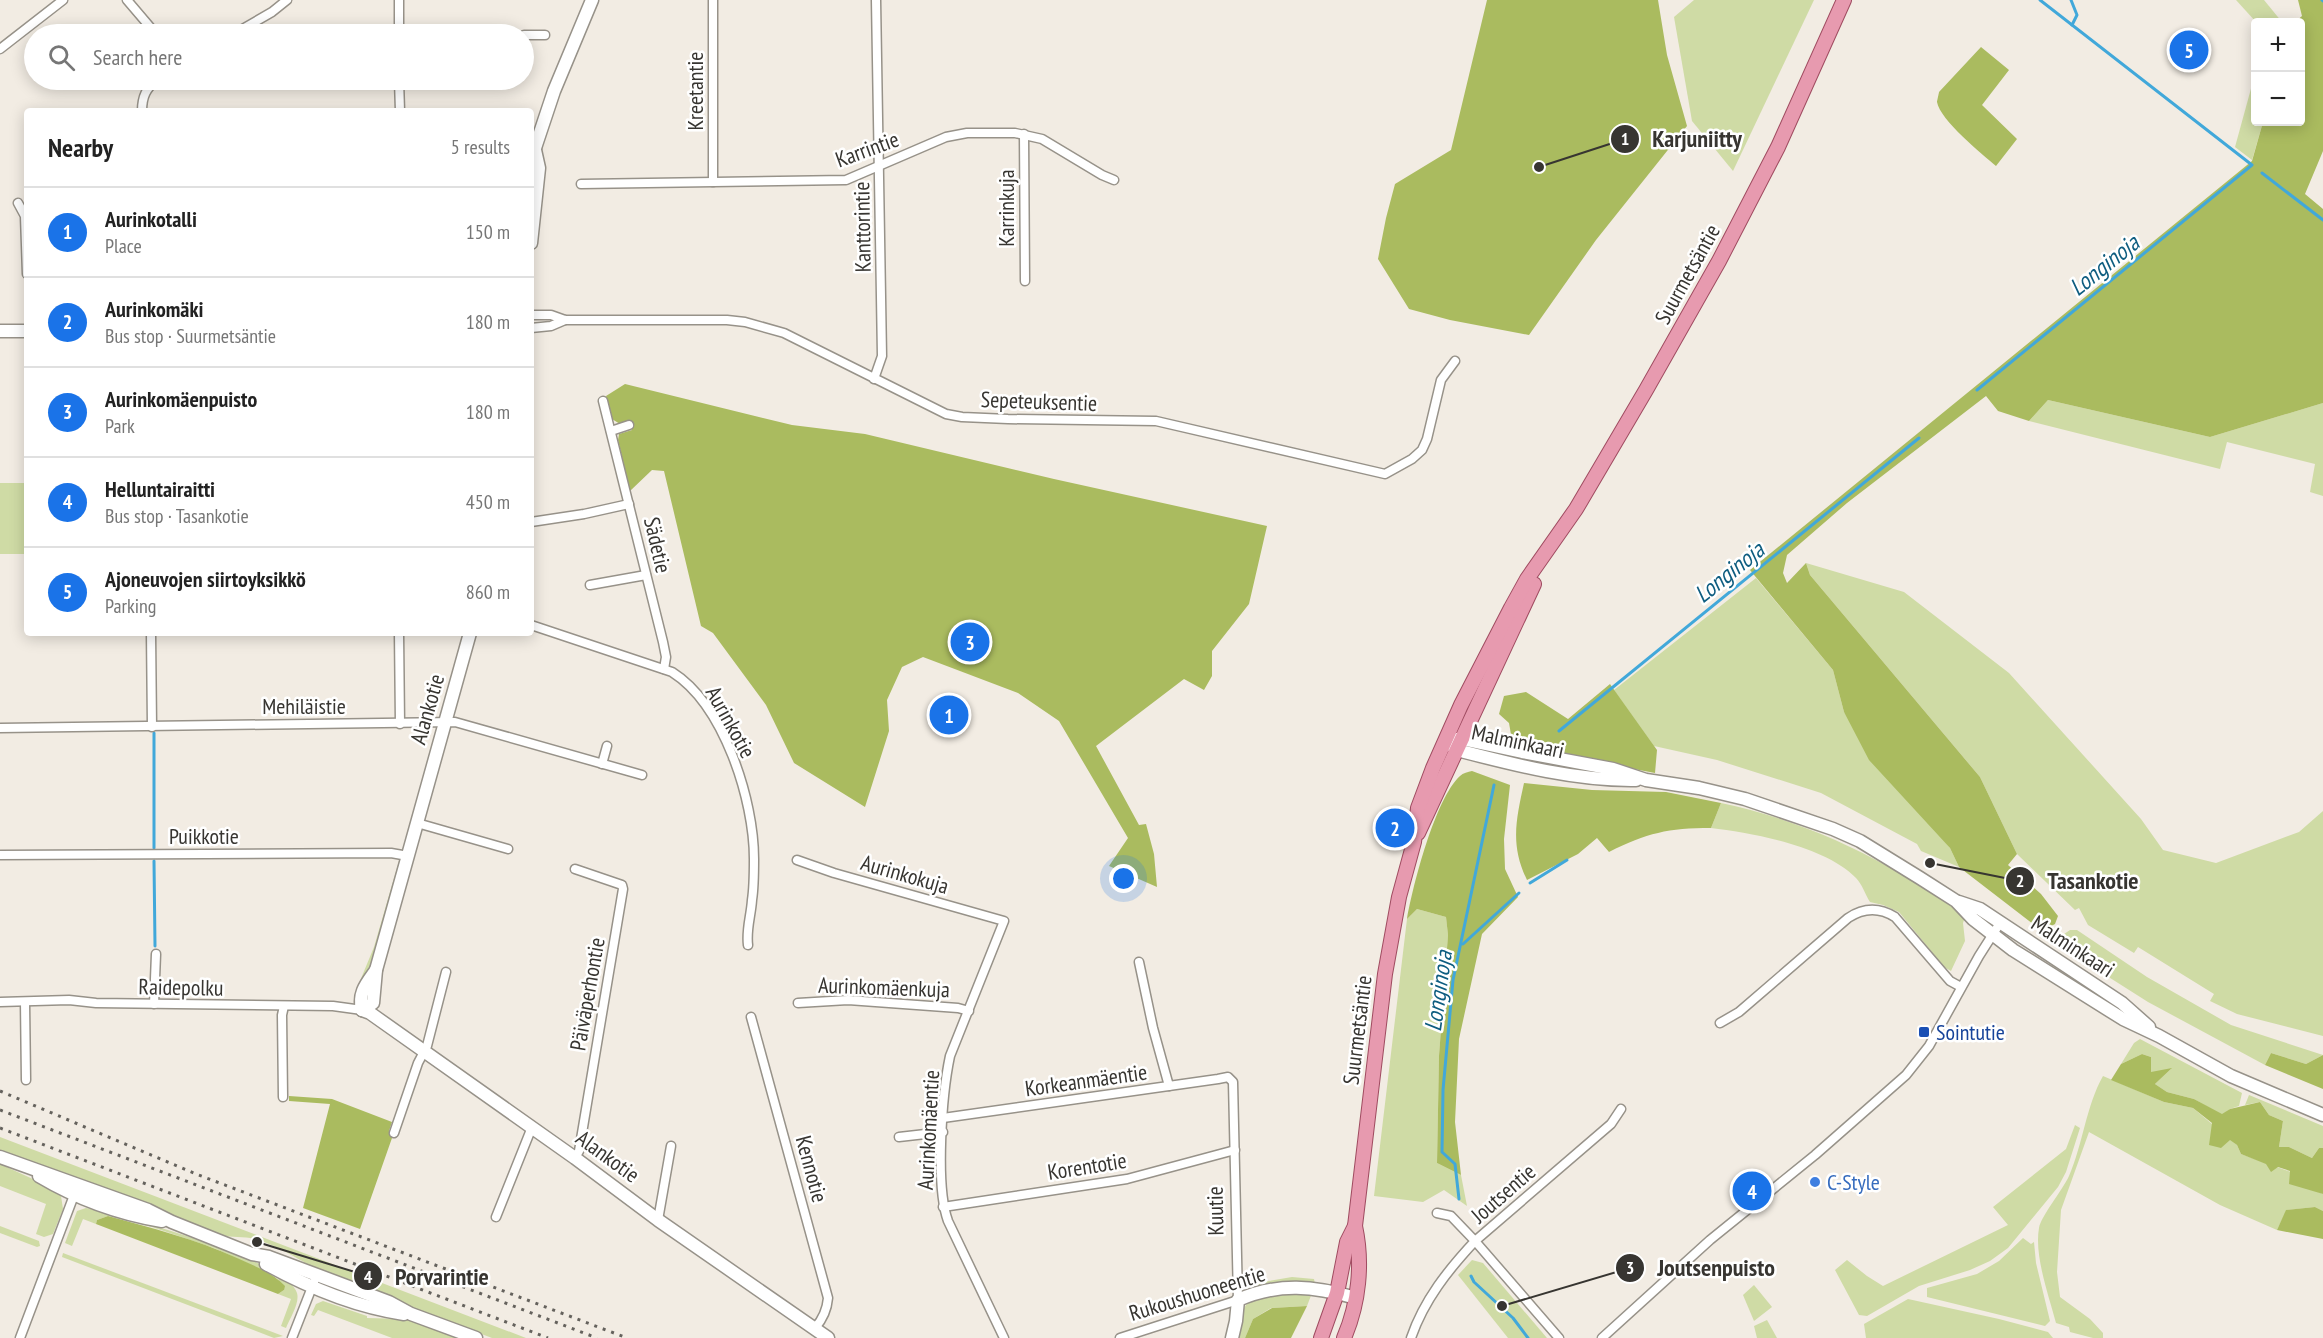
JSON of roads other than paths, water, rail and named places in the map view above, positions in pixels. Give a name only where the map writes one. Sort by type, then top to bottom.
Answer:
[{"type":"main road","points":[[534,152],[554,91],[592,0]]},
{"type":"main road","name":"Suurmetsäntie","points":[[1321,1338],[1337,1293],[1347,1242],[1355,1226],[1385,974],[1399,897],[1414,842],[1418,808],[1446,740],[1511,608],[1527,579],[1545,557],[1576,509],[1647,390],[1725,251],[1778,147],[1844,0]]},
{"type":"main road","points":[[534,157],[539,168],[534,215]]},
{"type":"main road","points":[[0,331],[24,331]]},
{"type":"main road","name":"Suurmetsäntie","points":[[1414,842],[1545,557]]},
{"type":"main road","name":"Alankotie","points":[[362,1010],[373,1003],[376,970],[469,636]]},
{"type":"main road","name":"Malminkaari","points":[[1446,740],[1535,768],[1612,780],[1646,780],[1745,799],[1860,841],[1956,901],[1993,935],[2085,997],[2231,1076],[2323,1115]]},
{"type":"main road","name":"Malminkaari","points":[[1956,901],[1980,909],[2122,1003],[2159,1036]]},
{"type":"main road","name":"Alankotie","points":[[362,1010],[370,1013],[532,1127],[658,1220],[828,1338]]},
{"type":"main road","points":[[0,1157],[76,1189],[148,1210],[171,1222],[252,1254],[267,1264],[314,1281],[334,1296],[387,1311],[411,1314],[476,1338]]},
{"type":"main road","name":"Suurmetsäntie","points":[[1344,1338],[1356,1298],[1359,1243],[1355,1226]]},
{"type":"main road","name":"Rukoushuoneentie","points":[[1238,1300],[1258,1293],[1290,1287],[1318,1288],[1356,1298]]},
{"type":"main road","name":"Kuutie","points":[[1232,1338],[1238,1300]]},
{"type":"street","points":[[32,24],[63,0]]},
{"type":"street","points":[[128,0],[148,24]]},
{"type":"street","points":[[251,24],[287,0]]},
{"type":"street","points":[[399,0],[399,24]]},
{"type":"street","name":"Kreetantie","points":[[713,0],[713,182]]},
{"type":"street","name":"Kanttorintie","points":[[874,379],[882,356],[876,0]]},
{"type":"street","points":[[0,49],[24,30]]},
{"type":"street","points":[[534,36],[545,35]]},
{"type":"street","points":[[142,108],[143,95],[147,90]]},
{"type":"street","points":[[399,90],[400,108]]},
{"type":"street","name":"Karrintie","points":[[581,184],[846,180],[954,134],[1024,134],[1042,139],[1101,175],[1114,180]]},
{"type":"street","name":"Karrinkuja","points":[[1024,134],[1025,280]]},
{"type":"street","points":[[18,203],[24,214]]},
{"type":"street","name":"Sepeteuksentie","points":[[534,315],[551,315],[565,320],[745,322],[784,333],[932,408],[962,417],[1156,422],[1385,474],[1412,459],[1422,450],[1427,439],[1441,380],[1455,361]]},
{"type":"street","name":"Sepeteuksentie","points":[[534,328],[551,326],[565,320]]},
{"type":"street","name":"Sädetie","points":[[603,401],[666,657],[664,669]]},
{"type":"street","points":[[611,431],[629,425]]},
{"type":"street","points":[[534,522],[629,504]]},
{"type":"street","points":[[590,585],[646,575]]},
{"type":"street","name":"Aurinkotie","points":[[534,626],[664,669],[684,679],[708,711],[731,752],[744,790],[750,817],[754,858],[753,900],[746,932],[748,945]]},
{"type":"street","points":[[152,636],[152,727]]},
{"type":"street","points":[[399,636],[400,724]]},
{"type":"street","name":"Mehiläistie","points":[[0,728],[446,722],[458,723],[642,775]]},
{"type":"street","points":[[602,764],[607,746]]},
{"type":"street","points":[[417,823],[508,849]]},
{"type":"street","name":"Puikkotie","points":[[0,855],[395,853],[408,856]]},
{"type":"street","name":"Aurinkokuja","points":[[797,860],[834,873],[1004,921]]},
{"type":"street","name":"Päiväperhontie","points":[[575,1158],[579,1151],[623,889],[622,885],[614,881],[576,869]]},
{"type":"street","points":[[1720,1023],[1739,1012],[1848,918],[1865,910],[1886,911],[1895,917],[1950,981],[1961,987]]},
{"type":"street","name":"Aurinkomäentie","points":[[1004,921],[950,1056],[946,1072],[943,1118],[943,1207],[1004,1338]]},
{"type":"street","points":[[1602,1338],[1710,1240],[1815,1155],[1906,1075],[1929,1046],[2000,923]]},
{"type":"street","points":[[154,1004],[156,954]]},
{"type":"street","points":[[1139,962],[1153,1028],[1169,1086]]},
{"type":"street","points":[[394,1133],[418,1063],[424,1052],[447,972]]},
{"type":"street","name":"Raidepolku","points":[[0,1002],[59,1000],[154,1004],[333,1006],[362,1010]]},
{"type":"street","name":"Aurinkomäenkuja","points":[[798,1003],[848,1000],[958,1008],[969,1011]]},
{"type":"street","points":[[25,1002],[26,1080]]},
{"type":"street","points":[[283,1097],[282,1016],[284,1006]]},
{"type":"street","name":"Kennotie","points":[[751,1017],[828,1298],[827,1308],[815,1328]]},
{"type":"street","name":"Korkeanmäentie","points":[[943,1118],[1228,1077],[1233,1082]]},
{"type":"street","name":"Kuutie","points":[[1233,1082],[1238,1300]]},
{"type":"street","name":"Joutsentie","points":[[1559,1338],[1475,1241],[1611,1124],[1622,1109]]},
{"type":"street","points":[[496,1217],[532,1127]]},
{"type":"street","points":[[899,1137],[943,1132]]},
{"type":"street","points":[[658,1220],[671,1146]]},
{"type":"street","name":"Korentotie","points":[[943,1207],[1127,1179],[1235,1150]]},
{"type":"street","points":[[20,1338],[76,1189]]},
{"type":"street","points":[[1410,1338],[1427,1301],[1442,1279],[1475,1241],[1451,1216],[1437,1213]]},
{"type":"street","points":[[292,1338],[314,1281]]},
{"type":"street","name":"Rukoushuoneentie","points":[[1120,1338],[1238,1300]]},
{"type":"waterway","name":"Longinoja","points":[[1977,390],[2252,165],[2040,0]]},
{"type":"waterway","points":[[2071,0],[2077,15],[2072,25]]},
{"type":"waterway","points":[[2262,173],[2323,220]]},
{"type":"waterway","name":"Longinoja","points":[[1559,731],[1919,438]]},
{"type":"waterway","points":[[154,733],[154,848]]},
{"type":"waterway","name":"Longinoja","points":[[1459,1199],[1455,1164],[1442,1152],[1443,1090],[1453,980],[1494,785]]},
{"type":"waterway","points":[[1530,883],[1567,860]]},
{"type":"waterway","points":[[154,861],[155,946]]},
{"type":"waterway","points":[[1463,944],[1519,893]]},
{"type":"waterway","name":"Longinoja","points":[[1471,1276],[1474,1282],[1513,1318],[1528,1338]]},
{"type":"railway","points":[[0,1091],[196,1174],[627,1338]]},
{"type":"railway","points":[[0,1110],[597,1338]]},
{"type":"railway","points":[[0,1128],[548,1338]]},
{"type":"place","name":"Ajoneuvojen siirtoyksikkö","points":[[2189,50]]},
{"type":"place","name":"Karjuniitty","points":[[1539,167]]},
{"type":"place","name":"Aurinkomäenpuisto","points":[[970,642]]},
{"type":"place","name":"Aurinkotalli","points":[[949,715]]},
{"type":"place","name":"Aurinkomäki","points":[[1395,828]]},
{"type":"place","name":"Tasankotie","points":[[1930,863]]},
{"type":"place","name":"Sointutie","points":[[1924,1032]]},
{"type":"place","name":"C-Style","points":[[1815,1182]]},
{"type":"place","name":"Helluntairaitti","points":[[1752,1191]]},
{"type":"place","name":"Porvarintie","points":[[257,1242]]},
{"type":"place","name":"Joutsenpuisto","points":[[1502,1306]]}]
